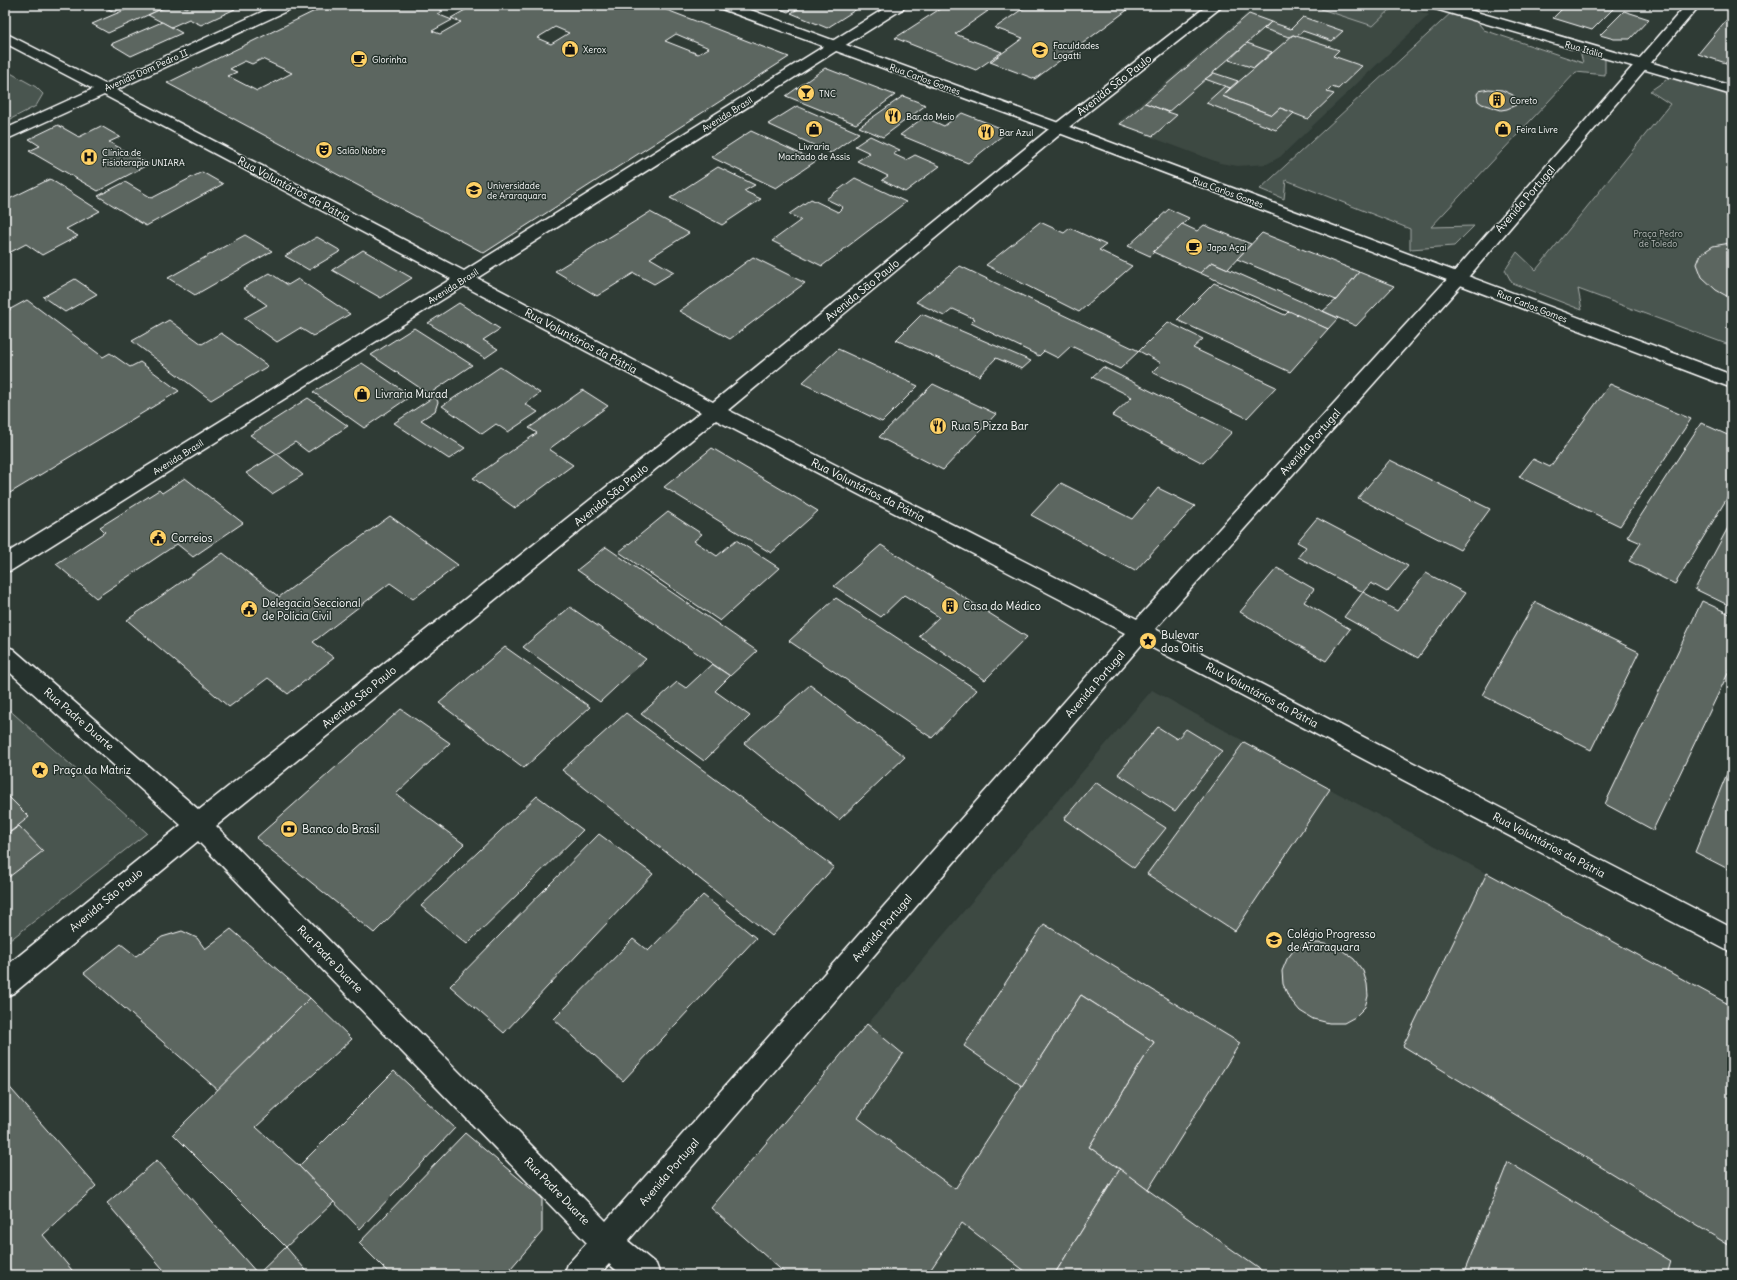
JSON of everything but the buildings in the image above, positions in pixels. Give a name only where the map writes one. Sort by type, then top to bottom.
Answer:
[{"type":"street","name":"Avenida Dom Pedro II","points":[[5,135],[288,5]]},
{"type":"street","name":"Rua Carlos Gomes","points":[[724,5],[1059,128],[1732,382]]},
{"type":"street","name":"Avenida Brasil","points":[[5,564],[464,279],[899,5]]},
{"type":"street","name":"Avenida São Paulo","points":[[5,984],[199,825],[715,411],[1059,128],[1218,5]]},
{"type":"street","name":"Rua Itália","points":[[1437,5],[1732,91]]},
{"type":"street","name":"Avenida Portugal","points":[[579,1275],[1140,631],[1458,278],[1693,5]]},
{"type":"street","name":"Rua Voluntários da Pátria","points":[[5,38],[105,89],[715,411],[1140,631],[1732,941]]},
{"type":"street","name":"Rua Padre Duarte","points":[[5,655],[199,825],[607,1243],[645,1275]]},
{"type":"shaded area","points":[[1257,5],[1404,5],[1429,15],[1280,157],[1267,164],[1238,166],[1220,163],[1116,124]]},
{"type":"shaded area","name":"Colégio Progresso de Araraquara","points":[[1152,690],[1330,789],[1732,1006],[1732,1275],[787,1275],[711,1208]]},
{"type":"green space","points":[[1326,5],[1388,5],[1393,7],[1373,26],[1321,9]]},
{"type":"green space","points":[[1453,11],[1474,18],[1484,30],[1583,63],[1580,51],[1605,59],[1605,75],[1576,72],[1431,227],[1474,226],[1454,246],[1410,249],[1410,229],[1286,180],[1284,199],[1260,189]]},
{"type":"green space","points":[[5,70],[36,87],[43,94],[36,106],[5,122]]},
{"type":"green space","name":"Praça Pedro de Toledo","points":[[1669,78],[1688,80],[1723,90],[1732,103],[1732,346],[1578,289],[1582,310],[1512,283],[1505,270],[1517,252],[1536,270],[1670,104],[1650,91]]},
{"type":"green space","name":"Praça da Matriz","points":[[5,706],[147,833],[5,944]]},
{"type":"place","name":"Xerox","points":[[570,49]]},
{"type":"place","name":"Faculdades Logatti","points":[[1040,50]]},
{"type":"place","name":"Glorinha","points":[[359,59]]},
{"type":"place","name":"TNC","points":[[806,93]]},
{"type":"place","name":"Coreto","points":[[1497,100]]},
{"type":"place","name":"Bar do Meio","points":[[893,116]]},
{"type":"place","name":"Livraria Machado de Assis","points":[[814,129]]},
{"type":"place","name":"Feira Livre","points":[[1503,129]]},
{"type":"place","name":"Bar Azul","points":[[986,132]]},
{"type":"place","name":"Salão Nobre","points":[[324,150]]},
{"type":"place","name":"Clínica de Fisioterapia UNIARA","points":[[89,157]]},
{"type":"place","name":"Universidade de Araraquara","points":[[474,190]]},
{"type":"place","name":"Japa Açaí","points":[[1194,247]]},
{"type":"place","name":"Livraria Murad","points":[[362,394]]},
{"type":"place","name":"Rua 5 Pizza Bar","points":[[938,426]]},
{"type":"place","name":"Correios","points":[[158,538]]},
{"type":"place","name":"Casa do Médico","points":[[950,606]]},
{"type":"place","name":"Delegacia Seccional de Polícia Civil","points":[[249,609]]},
{"type":"place","name":"Bulevar dos Oitis","points":[[1148,641]]},
{"type":"place","name":"Praça da Matriz","points":[[40,770]]},
{"type":"place","name":"Banco do Brasil","points":[[289,829]]},
{"type":"place","name":"Colégio Progresso de Araraquara","points":[[1274,940]]}]
